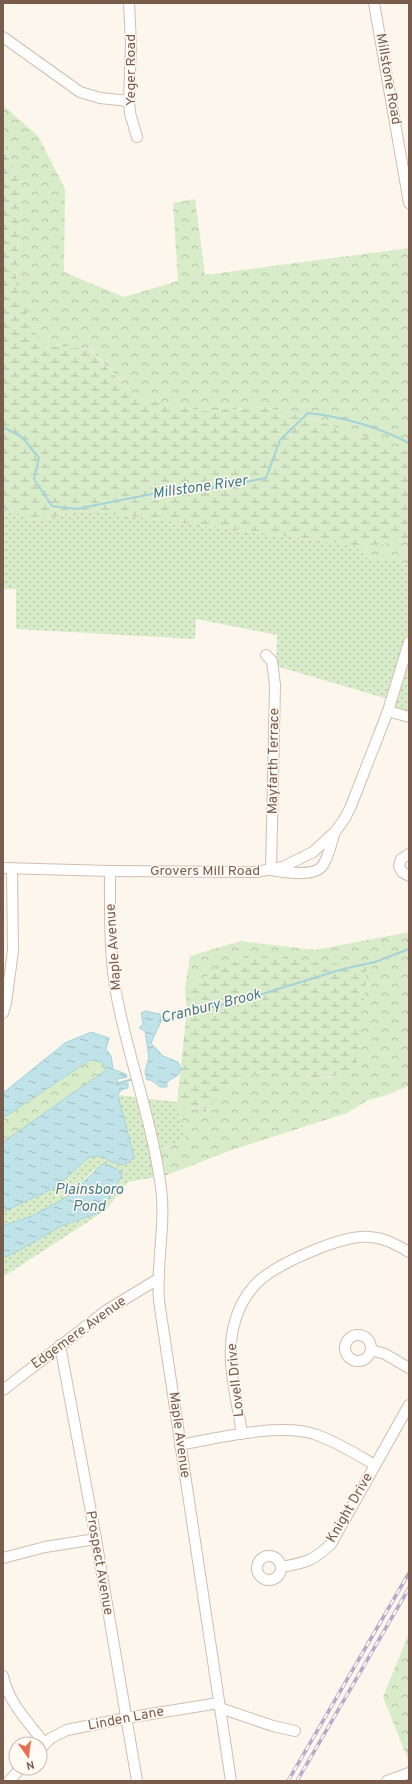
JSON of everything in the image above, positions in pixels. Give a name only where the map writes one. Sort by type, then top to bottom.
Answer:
[{"type":"street","name":"Yeger Road","points":[[129,3],[131,57],[129,101],[130,113],[137,137]]},
{"type":"street","name":"Millstone Road","points":[[374,3],[409,203]]},
{"type":"street","points":[[3,37],[80,92],[100,98],[129,101]]},
{"type":"street","name":"Grovers Mill Road","points":[[8,868],[110,871],[256,872],[271,870],[299,860],[313,852],[335,832],[351,806],[388,711],[409,642]]},
{"type":"street","name":"Mayfarth Terrace","points":[[266,655],[272,661],[275,684],[271,870]]},
{"type":"street","points":[[388,711],[409,718]]},
{"type":"street","points":[[271,870],[293,873],[315,872],[324,865],[335,832]]},
{"type":"street","points":[[409,854],[400,859],[399,866],[402,872],[409,876]]},
{"type":"street","points":[[3,1013],[7,996],[13,950],[8,868]]},
{"type":"street","name":"Maple Avenue","points":[[110,871],[111,950],[113,973],[120,1011],[161,1182],[162,1234],[158,1280],[161,1321],[231,1781]]},
{"type":"street","name":"Lovell Drive","points":[[242,1434],[230,1350],[233,1329],[238,1312],[248,1294],[259,1281],[281,1266],[331,1244],[352,1238],[370,1236],[390,1241],[409,1252]]},
{"type":"street","name":"Edgemere Avenue","points":[[3,1390],[60,1345],[119,1302],[158,1280]]},
{"type":"street","name":"Prospect Avenue","points":[[60,1345],[96,1539],[137,1781]]},
{"type":"street","points":[[371,1350],[385,1354],[409,1368]]},
{"type":"street","name":"Knight Drive","points":[[281,1566],[304,1563],[319,1556],[331,1544],[409,1405]]},
{"type":"street","points":[[180,1445],[269,1430],[298,1432],[316,1434],[375,1464]]},
{"type":"street","points":[[3,1558],[45,1547],[96,1539]]},
{"type":"street","points":[[3,1676],[5,1687],[35,1736]]},
{"type":"street","points":[[219,1705],[273,1726],[295,1731]]},
{"type":"street","name":"Linden Lane","points":[[48,1741],[67,1730],[126,1718],[219,1705]]},
{"type":"street","points":[[387,1781],[409,1773]]},
{"type":"green space","points":[[3,105],[38,136],[65,189],[64,272],[124,297],[178,281],[173,203],[195,199],[205,275],[409,248],[409,452],[309,418],[265,407],[204,411],[136,397],[90,349],[40,345],[16,286],[22,186],[3,143]]},
{"type":"green space","points":[[3,143],[22,186],[16,286],[40,345],[89,349],[136,397],[204,411],[265,407],[309,418],[409,452],[409,539],[366,547],[101,512],[64,514],[38,522],[3,508]]},
{"type":"green space","points":[[3,508],[38,522],[64,514],[101,512],[366,547],[363,557],[409,563],[409,714],[385,707],[388,699],[276,666],[277,635],[196,619],[195,639],[16,629],[16,589],[3,589]]},
{"type":"green space","points":[[409,539],[409,563],[363,557],[366,547]]},
{"type":"green space","points":[[409,932],[409,1086],[384,1096],[368,1100],[347,1113],[232,1150],[167,1175],[158,1148],[186,1140],[177,1102],[205,1112],[233,1082],[264,1070],[307,1079],[339,1076],[350,1073],[248,955],[185,988],[190,956],[240,941],[315,950]]},
{"type":"green space","points":[[248,955],[367,967],[358,1061],[350,1074],[307,1079],[264,1070],[233,1082],[205,1112],[177,1102],[187,1010],[185,988]]},
{"type":"green space","points":[[91,1060],[102,1062],[106,1070],[3,1142],[3,1118]]},
{"type":"green space","points":[[118,1095],[177,1102],[186,1140],[164,1169],[167,1175],[128,1182],[106,1210],[3,1277],[3,1258],[20,1250],[61,1226],[101,1212],[121,1177],[122,1172],[93,1171],[67,1197],[32,1216],[3,1226],[3,1212],[56,1187],[89,1157],[102,1156],[109,1161],[134,1156]]},
{"type":"green space","points":[[409,1633],[409,1760],[408,1760],[383,1697]]},
{"type":"water","name":"Cranbury Brook","points":[[145,1011],[160,1014],[161,1021],[151,1043],[163,1056],[178,1062],[181,1069],[178,1075],[167,1082],[167,1087],[160,1087],[151,1080],[147,1080],[145,1072],[149,1057],[145,1031],[139,1028],[143,1024],[141,1013]]},
{"type":"water","name":"Plainsboro Pond","points":[[91,1032],[109,1038],[106,1049],[111,1056],[113,1069],[126,1074],[127,1077],[117,1079],[118,1085],[128,1083],[128,1088],[121,1090],[118,1095],[134,1157],[130,1162],[122,1165],[109,1161],[102,1156],[89,1157],[56,1187],[3,1212],[3,1142],[106,1070],[102,1062],[90,1060],[3,1118],[3,1093],[65,1043]]},
{"type":"water","name":"Plainsboro Pond","points":[[104,1163],[122,1172],[121,1177],[101,1212],[61,1226],[20,1250],[3,1258],[3,1226],[32,1216],[67,1197]]},
{"type":"waterway","name":"Millstone River","points":[[3,427],[22,437],[39,458],[34,479],[52,506],[76,509],[182,488],[220,487],[266,478],[280,440],[308,413],[334,417],[360,424],[385,432],[409,443]]},
{"type":"waterway","name":"Cranbury Brook","points":[[159,1021],[262,994],[343,969],[375,962],[409,949]]},
{"type":"waterway","name":"Cranbury Brook","points":[[116,1084],[133,1079]]},
{"type":"railway","points":[[288,1781],[409,1573]]},
{"type":"railway","points":[[297,1781],[409,1588]]}]
